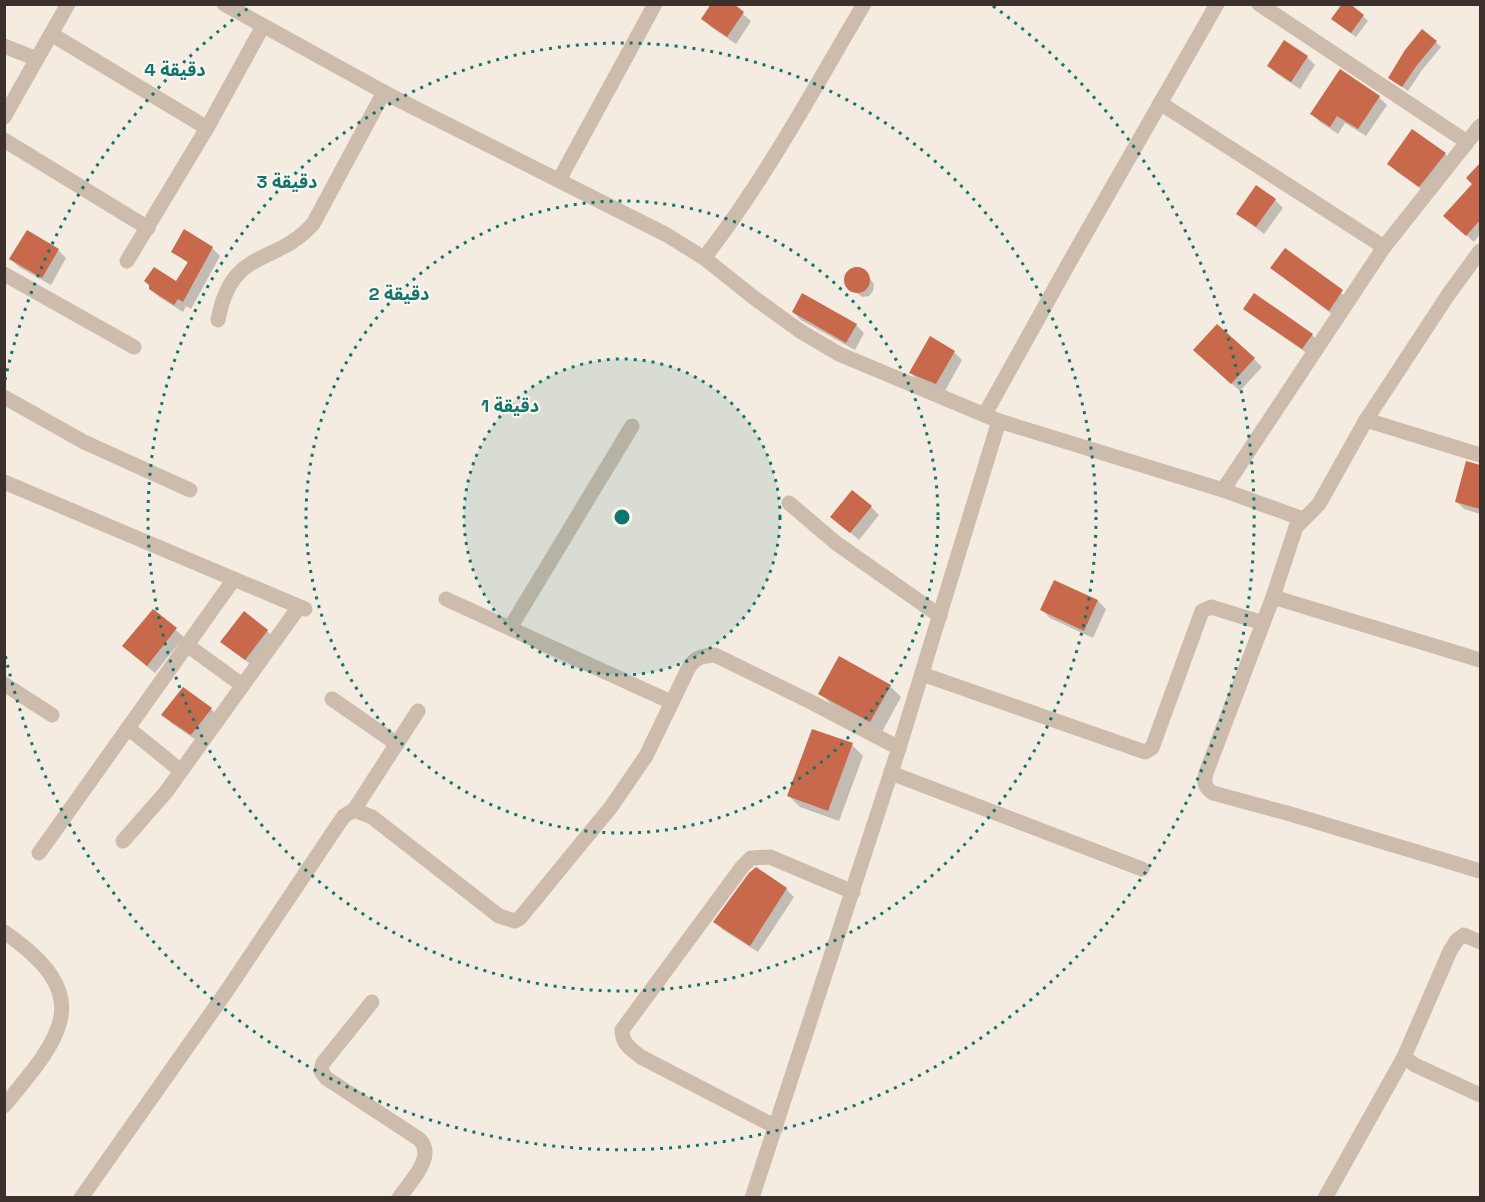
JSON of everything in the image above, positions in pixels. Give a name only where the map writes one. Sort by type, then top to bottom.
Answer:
[{"type":"street","points":[[4,117],[68,4]]},
{"type":"street","points":[[224,4],[384,92],[667,235],[704,258],[753,297],[839,354],[999,421],[1223,490],[1303,519]]},
{"type":"street","points":[[559,180],[655,4]]},
{"type":"street","points":[[704,258],[732,223],[753,190],[864,4]]},
{"type":"street","points":[[985,414],[1217,4]]},
{"type":"street","points":[[1259,4],[1467,142]]},
{"type":"street","points":[[127,261],[207,128],[263,26]]},
{"type":"street","points":[[51,34],[207,128]]},
{"type":"street","points":[[4,46],[37,59]]},
{"type":"street","points":[[218,320],[221,303],[238,273],[252,261],[304,234],[313,224],[384,92]]},
{"type":"street","points":[[1160,102],[1384,247]]},
{"type":"street","points":[[1223,490],[1384,247],[1480,126]]},
{"type":"street","points":[[4,140],[148,228]]},
{"type":"street","points":[[1480,251],[1448,295],[1366,420],[1319,504],[1296,527],[1273,597],[1204,782],[1206,789],[1213,793],[1480,871]]},
{"type":"street","points":[[4,274],[134,347]]},
{"type":"street","points":[[4,397],[102,451],[190,490]]},
{"type":"street","points":[[1366,420],[1480,455]]},
{"type":"street","points":[[752,1197],[899,748],[999,421]]},
{"type":"street","points":[[510,628],[632,426]]},
{"type":"street","points":[[4,482],[302,608],[242,685],[166,792],[123,840]]},
{"type":"street","points":[[789,503],[837,543],[940,616]]},
{"type":"street","points":[[39,853],[234,579]]},
{"type":"street","points":[[1273,597],[1480,660]]},
{"type":"street","points":[[446,599],[671,702]]},
{"type":"street","points":[[922,674],[1145,752],[1152,748],[1202,612],[1211,607],[1263,623]]},
{"type":"street","points":[[187,645],[242,685]]},
{"type":"street","points":[[354,810],[372,817],[499,916],[515,921],[520,918],[611,807],[646,756],[693,660],[700,656],[715,655],[899,748]]},
{"type":"street","points":[[4,684],[52,715]]},
{"type":"street","points":[[332,699],[397,744]]},
{"type":"street","points":[[81,1197],[226,992],[344,816],[354,810],[418,711]]},
{"type":"street","points":[[128,728],[181,771]]},
{"type":"street","points":[[891,773],[1142,869]]},
{"type":"street","points":[[776,1127],[641,1057],[628,1047],[622,1038],[622,1030],[742,867],[752,858],[770,857],[853,892]]},
{"type":"street","points":[[1325,1197],[1404,1057],[1449,951],[1464,935],[1480,942]]},
{"type":"street","points":[[4,1107],[25,1082],[57,1034],[63,1014],[61,995],[51,974],[38,960],[6,937]]},
{"type":"street","points":[[372,1002],[323,1063],[321,1071],[326,1078],[425,1144],[424,1161],[399,1197]]},
{"type":"street","points":[[1404,1057],[1415,1065],[1480,1095]]},
{"type":"building","points":[[711,4],[734,4],[744,12],[727,37],[701,19]]},
{"type":"building","points":[[1342,4],[1350,4],[1364,15],[1351,33],[1331,19]]},
{"type":"building","points":[[1422,29],[1437,41],[1402,87],[1388,78],[1405,50]]},
{"type":"building","points":[[1284,40],[1308,56],[1291,82],[1267,66]]},
{"type":"building","points":[[1340,69],[1380,96],[1358,129],[1337,116],[1330,127],[1310,114]]},
{"type":"building","points":[[1412,129],[1446,153],[1419,187],[1387,164]]},
{"type":"building","points":[[1480,163],[1480,220],[1466,236],[1443,216],[1472,184],[1466,178]]},
{"type":"building","points":[[1256,185],[1276,199],[1256,227],[1236,214]]},
{"type":"building","points":[[184,229],[213,247],[183,302],[178,299],[174,305],[149,289],[149,285],[144,281],[154,267],[176,281],[188,262],[171,252]]},
{"type":"building","points":[[27,230],[59,249],[42,278],[9,259]]},
{"type":"building","points":[[1285,248],[1343,290],[1329,311],[1270,268]]},
{"type":"building","points":[[857,267],[866,271],[870,280],[866,289],[857,293],[848,289],[844,280],[848,271]]},
{"type":"building","points":[[802,293],[857,324],[846,343],[792,312]]},
{"type":"building","points":[[1254,293],[1313,334],[1302,349],[1243,309]]},
{"type":"building","points":[[1217,324],[1255,358],[1231,384],[1193,350]]},
{"type":"building","points":[[930,336],[955,351],[936,384],[909,373]]},
{"type":"building","points":[[1466,461],[1480,465],[1480,509],[1455,502]]},
{"type":"building","points":[[852,490],[872,506],[850,533],[830,517]]},
{"type":"building","points":[[1054,580],[1098,600],[1084,631],[1040,610]]},
{"type":"building","points":[[153,609],[177,628],[147,666],[122,646]]},
{"type":"building","points":[[244,611],[268,630],[245,660],[220,642]]},
{"type":"building","points":[[839,656],[891,685],[870,722],[818,694]]},
{"type":"building","points":[[183,687],[212,708],[191,735],[161,715]]},
{"type":"building","points":[[812,729],[853,743],[828,811],[787,796]]},
{"type":"building","points":[[756,867],[787,888],[750,946],[713,922],[749,873]]}]
